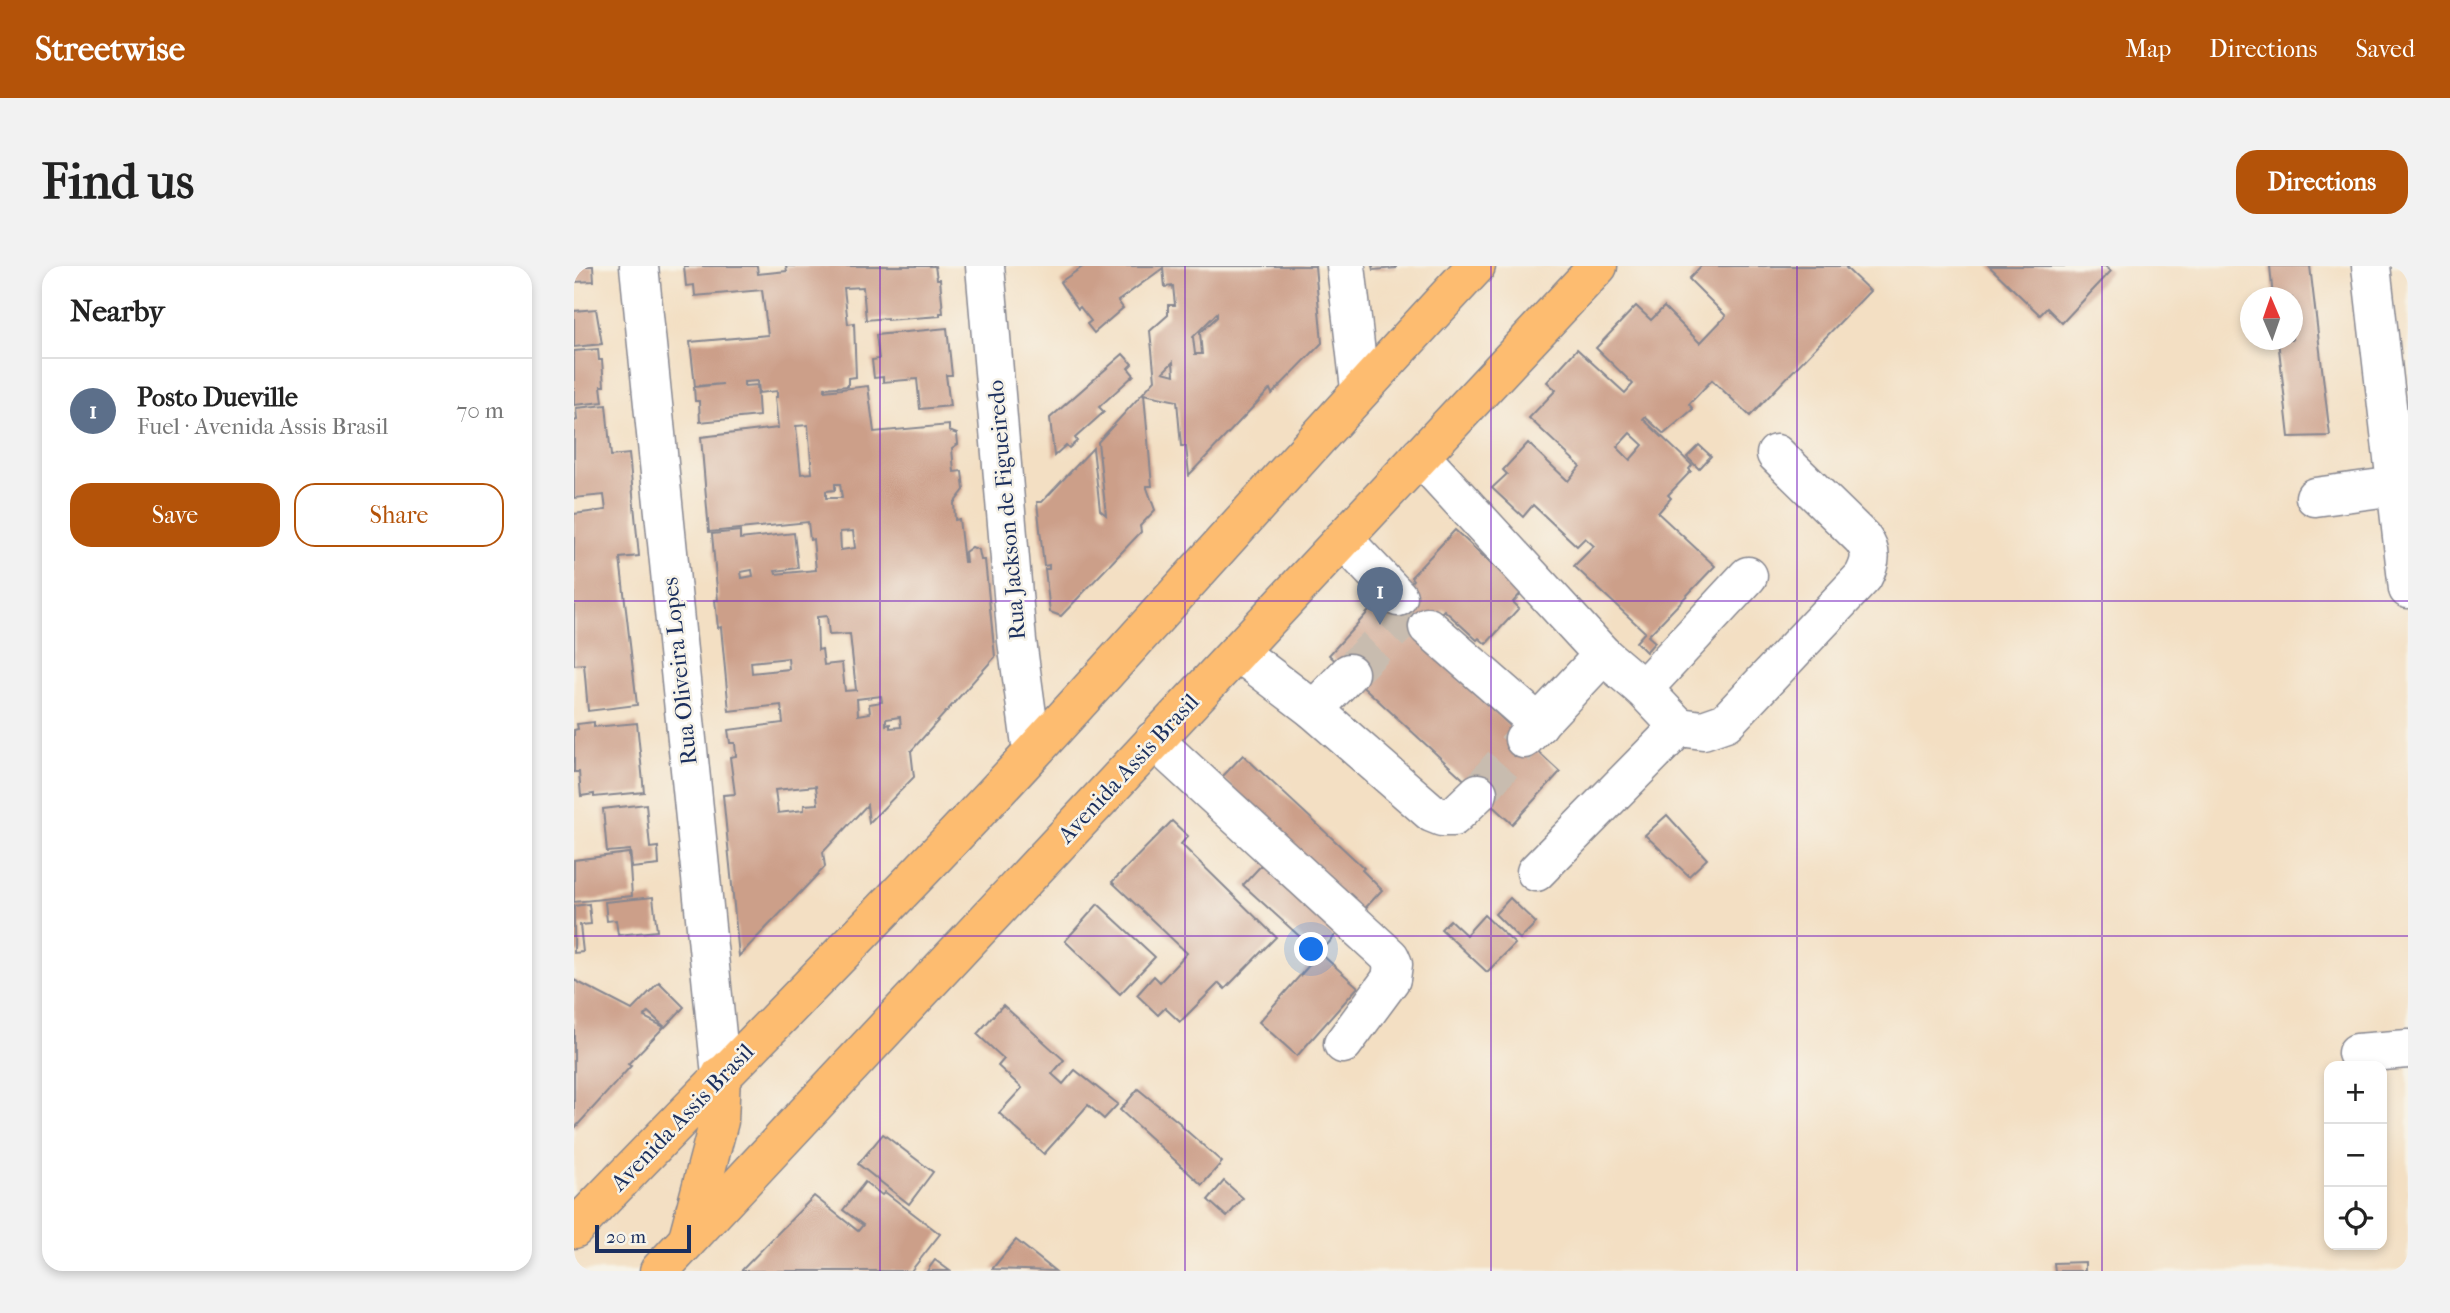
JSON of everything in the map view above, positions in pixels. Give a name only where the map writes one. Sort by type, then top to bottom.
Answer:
[{"type":"main road","name":"Avenida Assis Brasil","points":[[574,1229],[1032,752],[1360,389],[1476,266]]},
{"type":"main road","name":"Avenida Assis Brasil","points":[[659,1271],[1598,266]]},
{"type":"main road","points":[[687,1240],[719,1121],[721,1075]]},
{"type":"street","name":"Rua Oliveira Lopes","points":[[639,266],[721,1075]]},
{"type":"street","name":"Rua Jackson de Figueiredo","points":[[985,266],[1017,641],[1032,752]]},
{"type":"street","points":[[1346,266],[1360,389]]},
{"type":"street","points":[[2371,266],[2393,321],[2396,486],[2408,589]]},
{"type":"street","points":[[1420,456],[1604,655],[1643,689],[1679,727],[1703,730],[1726,722],[1863,577],[1869,567],[1871,556],[1862,538],[1776,454]]},
{"type":"street","points":[[2315,497],[2396,486]]},
{"type":"street","points":[[1343,538],[1398,597]]},
{"type":"street","points":[[1643,689],[1748,576]]},
{"type":"street","points":[[1428,627],[1531,731],[1604,655]]},
{"type":"street","points":[[1238,652],[1314,710],[1432,813],[1453,817],[1478,793]]},
{"type":"street","points":[[1314,710],[1349,673]]},
{"type":"street","points":[[1536,872],[1679,727]]},
{"type":"street","points":[[1154,740],[1390,957],[1393,964],[1391,979],[1343,1044]]},
{"type":"street","points":[[2357,1053],[2408,1049]]},
{"type":"building","points":[[574,266],[593,266],[594,281],[574,282]]},
{"type":"building","points":[[684,266],[757,266],[758,274],[787,271],[786,266],[935,266],[937,279],[940,279],[943,313],[940,313],[940,316],[866,320],[863,287],[844,288],[848,324],[854,323],[856,377],[848,378],[848,386],[825,388],[825,391],[868,386],[874,432],[949,425],[949,431],[957,434],[958,444],[952,448],[954,472],[962,471],[964,490],[954,503],[955,520],[959,519],[964,562],[965,552],[972,547],[979,550],[981,560],[985,560],[995,657],[911,751],[914,777],[869,823],[867,805],[823,852],[825,867],[739,956],[723,795],[735,794],[730,757],[736,756],[735,743],[730,743],[728,730],[783,723],[781,705],[729,711],[721,627],[718,628],[715,600],[718,600],[712,534],[740,531],[740,539],[794,533],[798,568],[775,571],[776,574],[816,570],[813,539],[810,540],[808,522],[709,532],[701,437],[778,428],[775,397],[777,391],[759,393],[758,381],[744,382],[744,386],[757,385],[759,416],[700,422],[699,401],[695,401],[694,387],[723,384],[695,386],[690,342],[768,335],[762,290],[695,296],[694,285],[686,286]],"holes":[[[808,425],[812,473],[801,474],[796,426]],[[835,484],[840,484],[842,498],[826,498],[826,491],[835,490]],[[853,531],[855,548],[841,550],[840,532]],[[752,570],[753,576],[742,578],[741,572]],[[827,616],[829,635],[850,634],[856,690],[845,691],[842,663],[824,665],[822,649],[818,650],[817,617]],[[788,658],[789,669],[752,673],[751,662]],[[881,696],[882,702],[869,704],[870,713],[858,715],[857,699]],[[900,717],[901,727],[890,728],[890,724],[886,725],[886,719]],[[816,786],[818,804],[804,805],[804,810],[778,813],[775,790]]]},
{"type":"building","points":[[1084,266],[1315,266],[1322,343],[1272,394],[1270,389],[1189,475],[1186,446],[1181,446],[1177,401],[1144,394],[1152,486],[1147,488],[1155,510],[1140,526],[1141,532],[1061,616],[1050,612],[1045,569],[1049,569],[1049,565],[1044,566],[1037,502],[1042,502],[1093,448],[1100,510],[1106,515],[1098,442],[1155,380],[1150,331],[1168,315],[1168,305],[1175,305],[1173,286],[1165,287],[1163,268],[1118,301],[1123,308],[1094,333],[1087,324],[1091,321],[1080,307],[1078,309],[1060,282]],"holes":[[[1217,313],[1217,317],[1200,333],[1202,354],[1195,354],[1193,337]],[[1173,362],[1174,375],[1163,372]]]},
{"type":"building","points":[[1372,266],[1396,266],[1396,268],[1373,270]]},
{"type":"building","points":[[1701,266],[1848,266],[1846,268],[1870,291],[1750,416],[1712,380],[1689,404],[1693,409],[1664,434],[1645,417],[1643,419],[1692,465],[1689,469],[1691,471],[1668,495],[1671,498],[1658,513],[1715,566],[1648,636],[1655,642],[1646,652],[1636,642],[1645,632],[1574,566],[1594,546],[1585,538],[1577,546],[1533,505],[1523,517],[1492,488],[1507,474],[1503,470],[1528,443],[1568,481],[1580,466],[1529,418],[1556,390],[1547,382],[1577,349],[1625,393],[1633,384],[1596,348],[1636,306],[1651,320],[1664,307],[1700,343],[1726,316],[1689,279]],"holes":[[[1630,433],[1643,445],[1630,460],[1617,447]]]},
{"type":"building","points":[[1989,266],[2105,266],[2111,271],[2062,323],[2047,308],[2040,315]]},
{"type":"building","points":[[2270,266],[2310,266],[2330,436],[2289,437],[2279,350],[2303,350],[2303,287],[2272,287]]},
{"type":"building","points":[[596,309],[602,344],[574,347],[574,311]]},
{"type":"building","points":[[947,328],[952,375],[946,375],[950,406],[920,409],[917,379],[883,382],[883,377],[874,378],[872,360],[879,359],[876,335]]},
{"type":"building","points":[[598,349],[599,360],[602,360],[603,402],[574,405],[574,351]]},
{"type":"building","points":[[1123,354],[1132,364],[1128,368],[1134,375],[1099,407],[1104,412],[1075,438],[1077,441],[1069,448],[1066,445],[1054,456],[1050,418]]},
{"type":"building","points":[[606,405],[611,456],[629,454],[639,556],[620,558],[637,705],[588,711],[584,664],[574,665],[574,514],[606,510],[604,495],[574,498],[574,421],[577,420],[576,408]]},
{"type":"building","points":[[1699,445],[1711,456],[1699,469],[1687,457]]},
{"type":"building","points":[[1455,530],[1522,592],[1513,602],[1519,608],[1486,644],[1479,638],[1477,640],[1444,610],[1417,639],[1560,772],[1512,824],[1329,655],[1378,601],[1386,609],[1413,580],[1411,577]]},
{"type":"building","points":[[594,722],[594,727],[637,723],[644,792],[581,796],[579,772],[574,772],[574,730],[578,729],[577,724]]},
{"type":"building","points":[[1243,755],[1364,868],[1362,870],[1382,890],[1358,916],[1222,777]]},
{"type":"building","points":[[646,804],[650,848],[658,847],[659,865],[632,868],[630,850],[607,852],[603,809]]},
{"type":"building","points":[[1667,815],[1707,859],[1689,876],[1645,835]]},
{"type":"building","points":[[1172,821],[1188,836],[1181,844],[1276,937],[1225,989],[1219,983],[1180,1022],[1165,1008],[1158,1015],[1137,995],[1154,976],[1160,982],[1187,953],[1112,882]]},
{"type":"building","points":[[629,853],[632,896],[574,902],[574,860]]},
{"type":"building","points":[[1269,857],[1341,929],[1319,954],[1243,885]]},
{"type":"building","points":[[653,897],[657,931],[618,935],[616,920],[607,921],[605,902]]},
{"type":"building","points":[[1510,898],[1536,923],[1520,939],[1495,914]]},
{"type":"building","points":[[589,904],[591,924],[580,925],[583,952],[574,953],[574,906]]},
{"type":"building","points":[[1098,904],[1155,957],[1120,994],[1065,941]]},
{"type":"building","points":[[1484,915],[1515,944],[1487,972],[1441,929],[1450,920],[1466,935]]},
{"type":"building","points":[[1320,953],[1358,987],[1297,1056],[1259,1022]]},
{"type":"building","points":[[574,980],[632,1010],[659,982],[684,1007],[665,1027],[648,1012],[644,1017],[664,1027],[628,1064],[631,1066],[574,1129]]},
{"type":"building","points":[[1003,1005],[1064,1060],[1052,1074],[1063,1084],[1075,1070],[1118,1104],[1104,1119],[1088,1105],[1044,1154],[999,1113],[1022,1088],[998,1066],[1004,1059],[977,1034]]},
{"type":"building","points":[[1138,1089],[1222,1162],[1202,1185],[1120,1110]]},
{"type":"building","points":[[883,1134],[933,1172],[909,1204],[858,1164]]},
{"type":"building","points":[[1224,1181],[1243,1198],[1227,1217],[1208,1200]]},
{"type":"building","points":[[865,1182],[882,1195],[885,1192],[940,1234],[911,1271],[741,1271],[814,1196],[858,1231],[863,1225],[843,1210]]},
{"type":"building","points":[[1016,1240],[1055,1271],[992,1269]]},
{"type":"building","points":[[935,1260],[950,1271],[927,1271]]},
{"type":"building","points":[[2085,1262],[2085,1271],[2055,1271],[2054,1263]]},
{"type":"tunnel","points":[[1349,673],[1412,611]]},
{"type":"tunnel","points":[[1478,793],[1524,739]]},
{"type":"place","name":"Posto Dueville","points":[[1380,625]]}]
